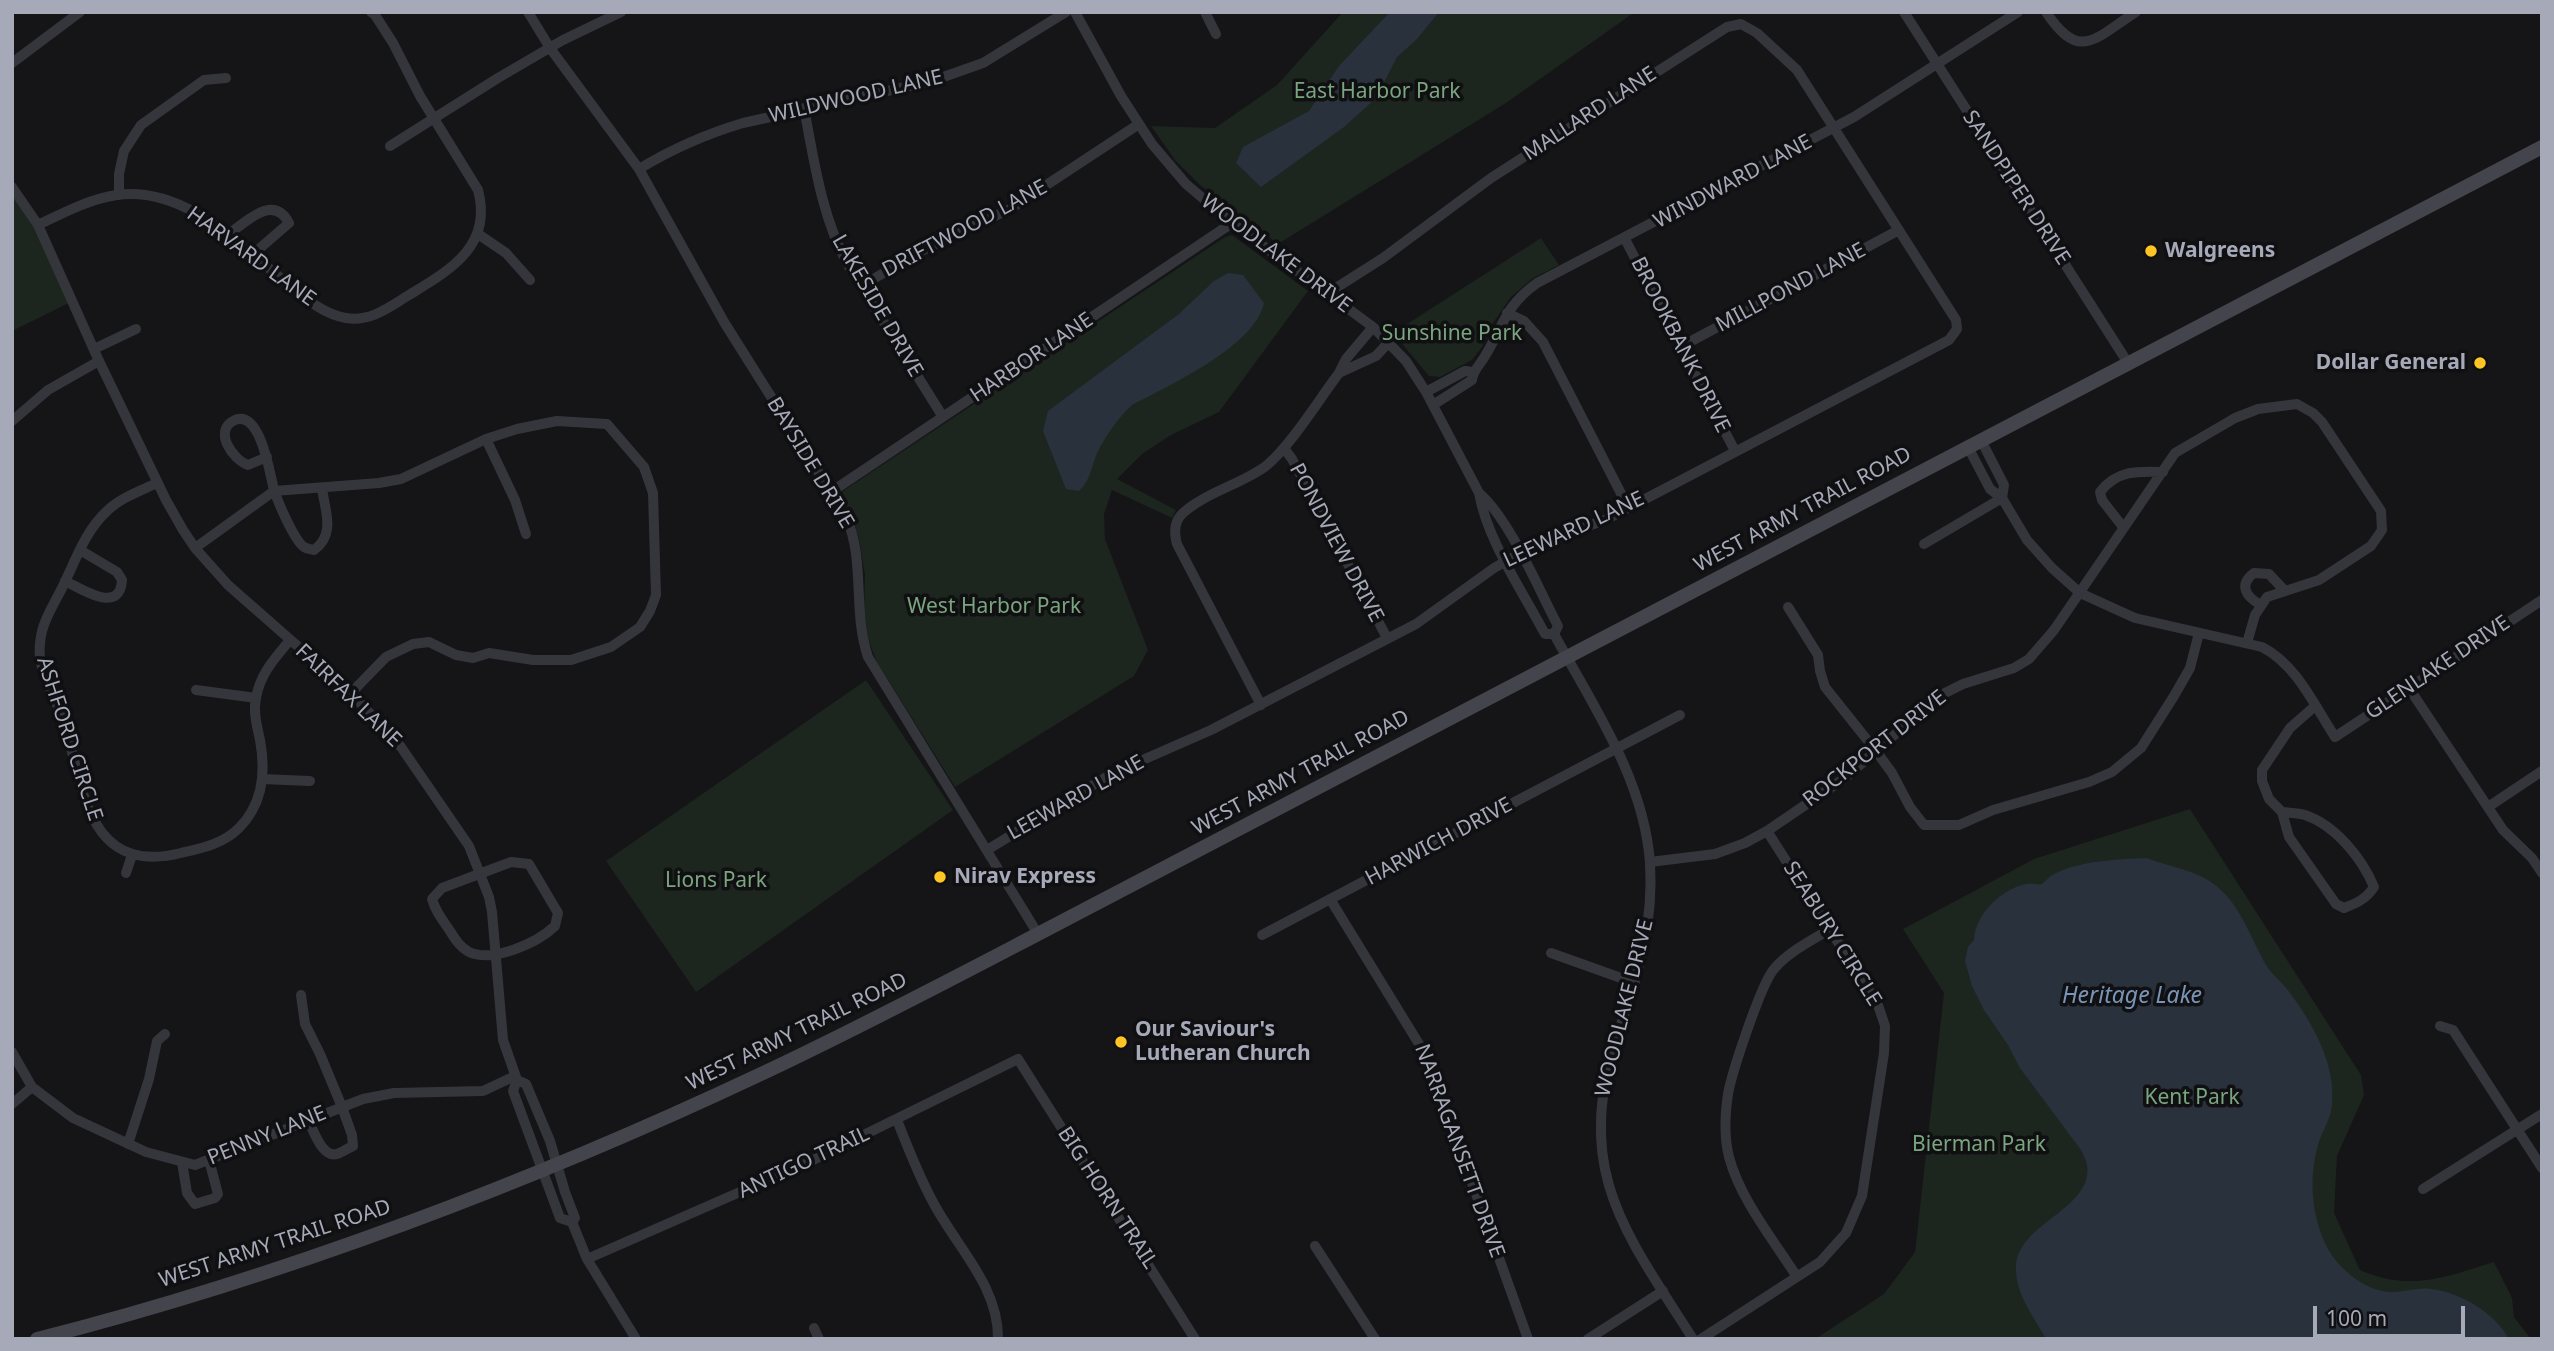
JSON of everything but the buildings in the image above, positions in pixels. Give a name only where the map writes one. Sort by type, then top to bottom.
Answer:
[{"type":"main road","name":"WEST ARMY TRAIL ROAD","points":[[37,1339],[70,1335],[363,1238],[549,1166],[761,1074],[1038,934],[2542,147]]},
{"type":"street","points":[[12,63],[80,12]]},
{"type":"street","points":[[371,12],[393,43],[478,190],[481,204],[478,234],[506,253],[530,280]]},
{"type":"street","name":"BAYSIDE DRIVE","points":[[528,12],[550,48],[639,169],[724,322],[846,516],[859,561],[859,622],[868,657],[1038,934]]},
{"type":"street","points":[[390,146],[550,48],[621,12]]},
{"type":"street","name":"WILDWOOD LANE","points":[[639,169],[670,150],[715,131],[962,72],[1016,45],[1066,12]]},
{"type":"street","name":"WOODLAKE DRIVE","points":[[1075,12],[1110,79],[1139,124],[1186,184],[1232,222],[1373,327],[1406,360],[1426,392],[1479,493],[1482,507],[1506,561],[1545,634],[1554,634]]},
{"type":"street","points":[[1205,12],[1216,34]]},
{"type":"street","name":"SANDPIPER DRIVE","points":[[1904,12],[2129,363]]},
{"type":"street","name":"WINDWARD LANE","points":[[1433,405],[1472,380],[1473,372],[1486,355],[1507,313],[1518,298],[1537,283],[1833,128],[2018,12]]},
{"type":"street","points":[[2046,12],[2065,37],[2079,42],[2092,39],[2136,12]]},
{"type":"street","name":"MALLARD LANE","points":[[1328,293],[1383,258],[1491,177],[1727,27],[1741,24],[1757,33],[1790,62],[1833,128]]},
{"type":"street","points":[[119,195],[119,174],[124,151],[141,125],[204,80],[226,78]]},
{"type":"street","name":"LAKESIDE DRIVE","points":[[804,108],[831,226],[842,255],[943,417]]},
{"type":"street","name":"DRIFTWOOD LANE","points":[[861,286],[929,247],[1010,209],[1139,124]]},
{"type":"street","name":"LEEWARD LANE","points":[[987,850],[1113,773],[1211,730],[1416,624],[1506,561],[1628,508],[1954,336],[1957,329],[1956,320],[1833,128]]},
{"type":"street","name":"FAIRFAX LANE","points":[[12,187],[38,225],[157,483],[174,517],[195,548],[228,585],[351,693],[386,729],[414,763],[459,829],[481,875],[492,912],[503,1040],[516,1078],[513,1091],[549,1166],[560,1218],[572,1222],[587,1259]]},
{"type":"street","name":"HARVARD LANE","points":[[38,225],[91,201],[119,195],[144,195],[185,206],[208,219],[322,309],[346,318],[373,317],[456,265],[478,234]]},
{"type":"street","points":[[227,235],[265,210],[275,208],[283,213],[289,223],[252,255]]},
{"type":"street","name":"HARBOR LANE","points":[[831,492],[1232,222]]},
{"type":"street","name":"MILLPOND LANE","points":[[1682,346],[1899,230]]},
{"type":"street","name":"BROOKBANK DRIVE","points":[[1625,239],[1735,451]]},
{"type":"street","points":[[1507,313],[1524,321],[1543,342],[1628,508]]},
{"type":"street","points":[[1261,705],[1177,544],[1177,519],[1190,508],[1256,472],[1283,448],[1339,373],[1346,359],[1373,327]]},
{"type":"street","points":[[94,349],[136,329]]},
{"type":"street","points":[[1339,373],[1376,356],[1389,342]]},
{"type":"street","points":[[12,421],[48,390],[99,362]]},
{"type":"street","points":[[1426,392],[1465,371],[1473,372]]},
{"type":"street","name":"ROCKPORT DRIVE","points":[[1650,862],[1715,854],[1735,848],[1767,831],[1845,778],[1946,692],[2029,659],[2046,642],[2175,453],[2235,418],[2259,409],[2297,404],[2322,422],[2344,454],[2381,510],[2382,530],[2371,546],[2319,580],[2267,597],[2261,604]]},
{"type":"street","points":[[267,457],[248,465],[239,462],[226,443],[224,435],[227,426],[235,420],[243,419],[251,424],[264,446],[267,457],[274,491],[299,541],[306,549],[314,550],[324,543],[328,534],[322,488]]},
{"type":"street","points":[[195,548],[274,491],[401,479],[486,439],[517,429],[557,421],[607,424],[640,461],[651,483],[656,595],[640,626],[624,640],[600,652],[571,660],[533,660],[489,653],[473,658],[429,642],[413,644],[386,657],[351,693]]},
{"type":"street","points":[[486,439],[515,500],[526,534]]},
{"type":"street","points":[[1975,444],[1990,489],[2002,498],[2035,549],[2080,593],[2135,618],[2262,647],[2285,663],[2315,706],[2290,728],[2262,771],[2266,793],[2282,812],[2289,838],[2336,904],[2344,908],[2359,902],[2374,887],[2343,840],[2306,815],[2282,812]]},
{"type":"street","name":"PONDVIEW DRIVE","points":[[1283,448],[1292,459],[1387,638]]},
{"type":"street","points":[[2123,527],[2102,500],[2100,492],[2107,483],[2130,471],[2163,472]]},
{"type":"street","name":"ASHFORD CIRCLE","points":[[132,855],[106,838],[92,821],[65,724],[43,671],[40,656],[42,631],[94,525],[121,500],[157,483]]},
{"type":"street","name":"WOODLAKE DRIVE","points":[[1479,493],[1490,502],[1520,554],[1558,626],[1554,634]]},
{"type":"street","points":[[1924,544],[2002,498]]},
{"type":"street","points":[[65,581],[104,599],[119,592],[122,580],[117,572],[80,550]]},
{"type":"street","points":[[2247,643],[2261,604],[2247,596],[2244,590],[2246,583],[2254,573],[2269,574],[2284,590]]},
{"type":"street","name":"GLENLAKE DRIVE","points":[[2315,706],[2335,737],[2542,600]]},
{"type":"street","points":[[1788,607],[1818,655],[1825,687],[1877,751],[1910,807],[1924,825],[1959,825],[1993,810],[2093,781],[2119,767],[2141,748],[2190,668],[2199,633]]},
{"type":"street","name":"WOODLAKE DRIVE","points":[[1554,634],[1633,786],[1640,806],[1650,862],[1649,917],[1645,948],[1606,1073],[1601,1115],[1605,1174],[1615,1206],[1634,1246],[1693,1339]]},
{"type":"street","points":[[126,873],[132,855],[162,857],[210,846],[224,840],[239,828],[255,805],[264,768],[256,717],[256,698],[266,669],[290,640]]},
{"type":"street","points":[[2409,688],[2504,830],[2532,858],[2542,873]]},
{"type":"street","points":[[195,690],[256,698]]},
{"type":"street","name":"HARWICH DRIVE","points":[[1262,935],[1680,715]]},
{"type":"street","points":[[2488,807],[2542,771]]},
{"type":"street","points":[[262,779],[310,781]]},
{"type":"street","name":"SEABURY CIRCLE","points":[[1701,1339],[1797,1277],[1833,1250],[1846,1233],[1862,1196],[1884,1046],[1885,1026],[1878,1004],[1767,831]]},
{"type":"street","points":[[510,862],[529,864],[558,913],[555,926],[526,947],[496,954],[472,953],[460,945],[434,908],[432,899],[442,888],[510,862]]},
{"type":"street","name":"NARRAGANSETT DRIVE","points":[[1330,899],[1427,1057],[1528,1339]]},
{"type":"street","points":[[1797,1277],[1739,1184],[1729,1157],[1726,1121],[1728,1092],[1770,974],[1784,959],[1830,929]]},
{"type":"street","points":[[1551,953],[1635,982]]},
{"type":"street","points":[[301,995],[305,1024],[342,1107],[353,1146],[332,1155],[326,1152],[308,1120]]},
{"type":"street","points":[[2440,1026],[2453,1030],[2542,1168]]},
{"type":"street","points":[[128,1144],[149,1079],[157,1041],[166,1034]]},
{"type":"street","name":"PENNY LANE","points":[[12,1052],[33,1087],[73,1118],[128,1144],[195,1165],[376,1096],[394,1093],[483,1091],[516,1078]]},
{"type":"street","name":"ANTIGO TRAIL","points":[[587,1259],[742,1192],[897,1120],[1018,1059]]},
{"type":"street","name":"BIG HORN TRAIL","points":[[1018,1059],[1195,1339]]},
{"type":"street","points":[[12,1104],[33,1087]]},
{"type":"street","points":[[2423,1189],[2542,1114]]},
{"type":"street","points":[[897,1120],[934,1206],[991,1297],[997,1316],[998,1339]]},
{"type":"street","points":[[182,1162],[187,1193],[195,1204],[215,1198],[218,1194],[209,1160]]},
{"type":"street","points":[[1315,1246],[1375,1339]]},
{"type":"street","points":[[587,1259],[636,1339]]},
{"type":"street","points":[[1588,1339],[1663,1291]]},
{"type":"street","points":[[814,1328],[819,1339]]},
{"type":"green space","name":"East Harbor Park","points":[[1343,12],[1635,12],[1506,103],[1278,244],[1200,185],[1175,160],[1151,126],[1215,128],[1277,85]]},
{"type":"green space","points":[[12,193],[35,226],[69,303],[12,331]]},
{"type":"green space","name":"West Harbor Park","points":[[1232,235],[1308,291],[1219,412],[1171,435],[1142,454],[1117,479],[1176,510],[1172,518],[1112,490],[1104,514],[1105,539],[1148,650],[1134,676],[955,787],[877,662],[868,639],[864,609],[865,575],[859,539],[842,495],[843,491],[1225,237]]},
{"type":"green space","name":"Sunshine Park","points":[[1541,238],[1559,265],[1533,278],[1511,297],[1472,360],[1440,377],[1429,376],[1393,333]]},
{"type":"green space","name":"Lions Park","points":[[866,680],[953,810],[696,992],[606,861]]},
{"type":"green space","name":"Heritage Lake","points":[[2190,809],[2361,1075],[2364,1095],[2337,1156],[2334,1213],[2360,1270],[2378,1277],[2411,1281],[2443,1277],[2494,1262],[2512,1298],[2514,1317],[2531,1339],[1815,1339],[1884,1294],[1915,1252],[1944,993],[1903,929],[2034,859]]},
{"type":"water","points":[[1390,12],[1439,12],[1416,40],[1397,57],[1376,98],[1344,127],[1261,187],[1236,163],[1243,147],[1309,111],[1339,66]]},
{"type":"water","points":[[1228,273],[1243,275],[1264,303],[1257,319],[1245,334],[1209,363],[1132,405],[1105,438],[1083,487],[1079,491],[1066,489],[1043,431],[1048,411],[1179,314],[1214,281]]},
{"type":"water","name":"Heritage Lake","points":[[2147,858],[2197,874],[2223,892],[2242,918],[2266,965],[2299,1005],[2321,1045],[2330,1075],[2332,1105],[2315,1157],[2313,1194],[2320,1231],[2336,1260],[2351,1275],[2369,1287],[2389,1292],[2431,1289],[2465,1299],[2495,1321],[2509,1339],[2046,1339],[2026,1306],[2019,1288],[2016,1269],[2019,1253],[2040,1228],[2079,1194],[2086,1181],[2087,1165],[2081,1150],[2020,1068],[1984,1010],[1972,986],[1965,961],[1979,921],[1991,904],[2007,891],[2026,884],[2042,884],[2061,871],[2084,864]]},
{"type":"place","name":"Walgreens","points":[[2151,251]]},
{"type":"place","name":"Dollar General","points":[[2480,363]]},
{"type":"place","name":"Nirav Express","points":[[940,877]]},
{"type":"place","name":"Our Saviour's Lutheran Church","points":[[1121,1042]]},
{"type":"park label","name":"Kent Park","points":[[2192,1098]]},
{"type":"park label","name":"Bierman Park","points":[[1979,1145]]}]
